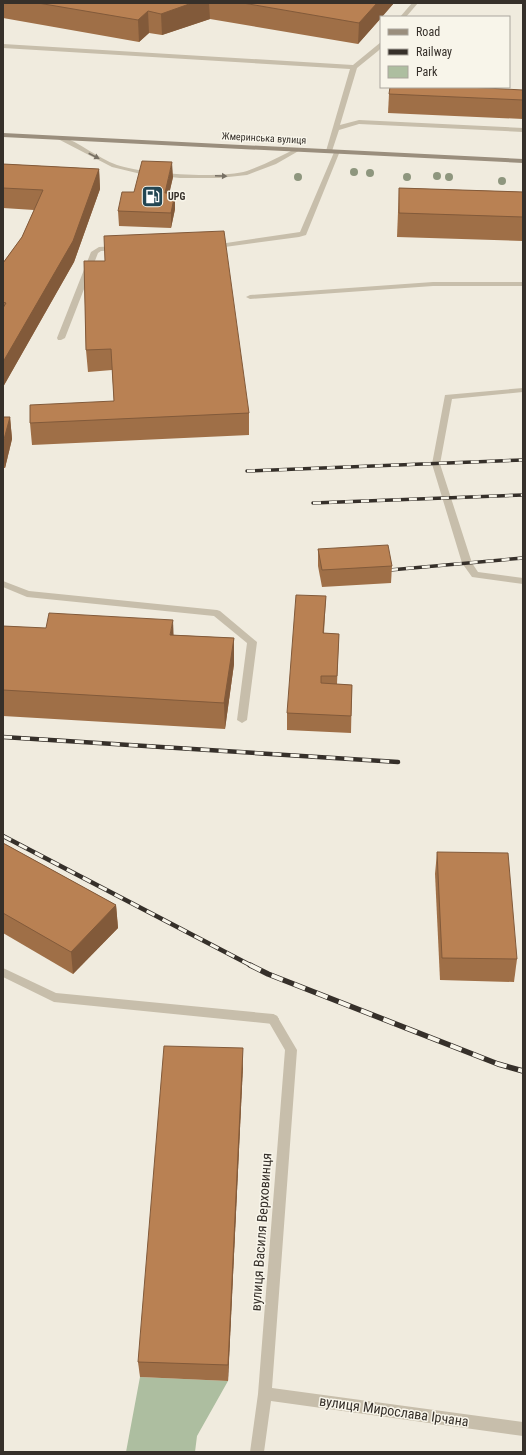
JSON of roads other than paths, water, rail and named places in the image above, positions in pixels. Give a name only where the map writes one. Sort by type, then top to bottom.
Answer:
[{"type":"main road","name":"Жмеринська вулиця","points":[[3,135],[523,160]]},
{"type":"street","points":[[404,16],[415,3]]},
{"type":"street","points":[[208,247],[300,236],[303,233],[333,151],[335,128],[354,67],[380,45]]},
{"type":"street","points":[[3,46],[354,67]]},
{"type":"street","points":[[335,128],[359,122],[523,130]]},
{"type":"street","points":[[60,138],[114,166],[124,169],[176,174],[230,176],[246,173],[267,166],[300,149]]},
{"type":"street","points":[[61,338],[95,252],[99,249],[123,248]]},
{"type":"street","points":[[250,297],[433,284],[523,284]]},
{"type":"street","points":[[523,390],[448,397],[436,464],[467,563],[475,575],[523,581]]},
{"type":"street","points":[[3,584],[27,594],[217,613],[252,642],[242,720]]},
{"type":"street","name":"вулиця Василя Верховинця","points":[[3,972],[54,997],[273,1020],[292,1050],[265,1394],[257,1452]]},
{"type":"street","name":"вулиця Мирослава Ірчана","points":[[265,1394],[523,1429]]},
{"type":"railway","points":[[247,471],[523,460]]},
{"type":"railway","points":[[313,503],[523,495]]},
{"type":"railway","points":[[390,570],[523,558]]},
{"type":"railway","points":[[3,737],[398,762]]},
{"type":"railway","points":[[3,836],[252,966]]},
{"type":"railway","points":[[252,966],[268,974],[498,1064],[523,1071]]},
{"type":"place","name":"UPG","points":[[153,196]]}]
